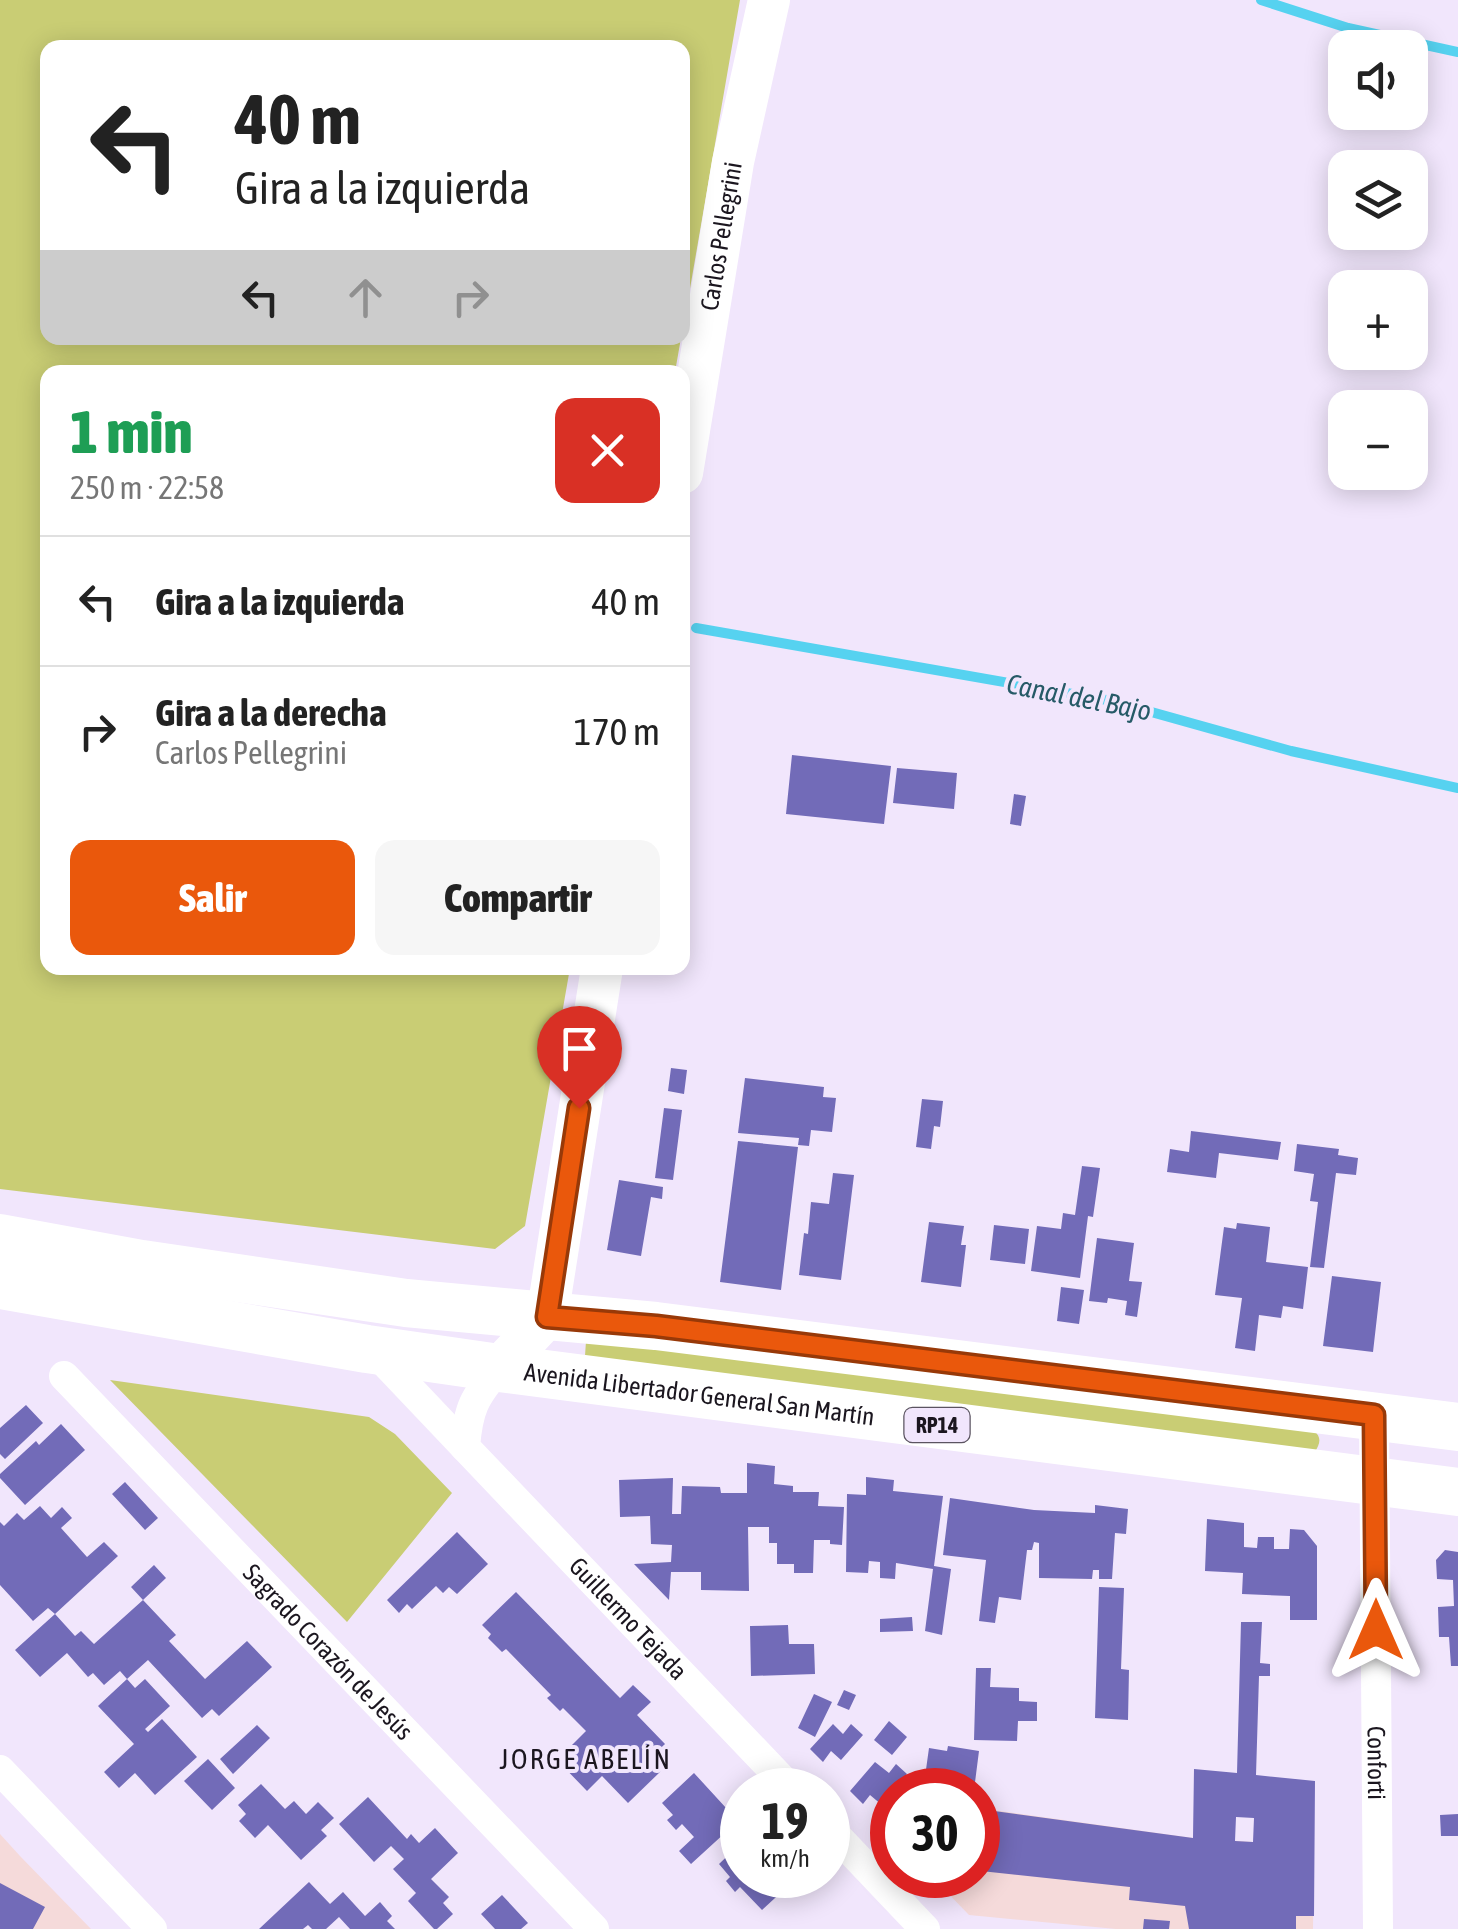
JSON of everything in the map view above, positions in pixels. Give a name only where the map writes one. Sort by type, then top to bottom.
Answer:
[{"type":"main road","name":"Carlos Pellegrini","points":[[690,425],[733,162],[770,0]]},
{"type":"main road","points":[[499,1368],[547,1317],[601,975]]},
{"type":"main road","points":[[0,1238],[264,1284],[406,1304],[656,1326],[1458,1427]]},
{"type":"main road","name":"Avenida Libertador General San Martín","points":[[0,1285],[372,1350],[1458,1492]]},
{"type":"street","name":"Guillermo Tejada","points":[[372,1350],[771,1768]]},
{"type":"street","points":[[465,1447],[466,1426],[477,1394],[499,1368]]},
{"type":"street","name":"Sagrado Corazón de Jesús","points":[[64,1376],[593,1929]]},
{"type":"street","name":"Conforti","points":[[1374,1415],[1378,1929]]},
{"type":"street","points":[[0,1770],[152,1929]]},
{"type":"street","points":[[850,1850],[925,1929]]},
{"type":"shaded area","points":[[1000,1811],[1193,1838],[1314,1846],[1313,1929],[1116,1929],[969,1915],[953,1898],[1000,1898]]},
{"type":"shaded area","points":[[0,1834],[20,1856],[91,1929],[0,1929]]},
{"type":"green space","points":[[0,0],[740,0],[690,289],[690,40],[40,40],[40,345],[680,345],[676,365],[40,365],[40,975],[569,975],[525,1226],[495,1249],[0,1189]]},
{"type":"green space","points":[[591,1338],[1314,1431],[1319,1441],[1315,1452],[585,1356],[586,1341]]},
{"type":"green space","points":[[110,1380],[369,1417],[395,1434],[452,1493],[347,1622]]},
{"type":"building","points":[[792,755],[891,766],[884,824],[786,814]]},
{"type":"building","points":[[897,768],[957,773],[954,809],[893,803]]},
{"type":"building","points":[[1014,794],[1026,796],[1021,826],[1010,824]]},
{"type":"building","points":[[671,1068],[687,1070],[684,1094],[668,1091]]},
{"type":"building","points":[[745,1078],[824,1087],[823,1097],[836,1098],[832,1132],[811,1130],[809,1146],[798,1145],[799,1138],[738,1133]]},
{"type":"building","points":[[922,1099],[943,1101],[940,1127],[934,1126],[931,1149],[916,1147]]},
{"type":"building","points":[[664,1108],[682,1110],[673,1180],[655,1178]]},
{"type":"building","points":[[1191,1131],[1281,1142],[1278,1160],[1219,1153],[1216,1178],[1167,1172],[1170,1149],[1189,1152]]},
{"type":"building","points":[[738,1141],[798,1147],[781,1290],[720,1282]]},
{"type":"building","points":[[1297,1144],[1339,1149],[1338,1155],[1358,1158],[1356,1175],[1336,1173],[1324,1268],[1310,1267],[1318,1202],[1310,1201],[1314,1174],[1294,1171]]},
{"type":"building","points":[[1082,1166],[1100,1168],[1093,1217],[1088,1216],[1080,1278],[1031,1271],[1037,1226],[1061,1229],[1063,1213],[1075,1215]]},
{"type":"building","points":[[833,1173],[854,1175],[841,1280],[799,1275],[811,1202],[829,1204]]},
{"type":"building","points":[[619,1180],[663,1187],[662,1199],[651,1197],[641,1256],[607,1250]]},
{"type":"building","points":[[929,1222],[964,1226],[961,1287],[921,1282]]},
{"type":"building","points":[[1237,1223],[1270,1227],[1266,1262],[1308,1267],[1303,1309],[1283,1306],[1281,1318],[1259,1315],[1255,1351],[1235,1348],[1242,1298],[1215,1295],[1224,1227],[1236,1229]]},
{"type":"building","points":[[994,1225],[1029,1229],[1025,1264],[990,1260]]},
{"type":"building","points":[[1097,1238],[1134,1243],[1129,1281],[1142,1282],[1137,1317],[1125,1315],[1127,1301],[1089,1301]]},
{"type":"building","points":[[1332,1276],[1381,1282],[1373,1352],[1323,1346]]},
{"type":"building","points":[[1061,1287],[1084,1290],[1079,1324],[1057,1321]]},
{"type":"building","points":[[26,1405],[43,1423],[5,1459],[0,1454],[0,1428]]},
{"type":"building","points":[[61,1424],[85,1450],[25,1505],[0,1474]]},
{"type":"building","points":[[747,1463],[775,1466],[774,1484],[793,1486],[793,1492],[819,1492],[818,1506],[844,1507],[842,1545],[814,1540],[813,1573],[794,1573],[794,1564],[777,1564],[777,1543],[769,1543],[769,1527],[748,1527],[749,1591],[701,1590],[701,1572],[671,1572],[669,1600],[634,1564],[671,1562],[672,1545],[651,1544],[650,1516],[620,1517],[619,1480],[673,1478],[672,1514],[681,1514],[682,1486],[720,1487],[721,1493],[747,1493]]},
{"type":"building","points":[[866,1477],[894,1480],[893,1491],[943,1496],[934,1566],[951,1569],[942,1635],[925,1631],[933,1569],[896,1563],[895,1579],[880,1578],[880,1562],[869,1561],[868,1573],[846,1572],[847,1494],[866,1495]]},
{"type":"building","points":[[125,1482],[158,1518],[145,1530],[112,1494]]},
{"type":"building","points":[[950,1498],[1034,1510],[1095,1513],[1095,1505],[1128,1509],[1126,1534],[1115,1533],[1112,1579],[1099,1579],[1099,1570],[1093,1570],[1092,1579],[1039,1578],[1039,1543],[1034,1542],[1032,1550],[1027,1550],[1021,1600],[999,1597],[995,1623],[979,1621],[986,1560],[943,1555]]},
{"type":"building","points":[[40,1506],[51,1518],[62,1507],[72,1518],[61,1528],[87,1557],[104,1542],[118,1556],[55,1614],[48,1608],[33,1621],[0,1585],[0,1522],[4,1526],[17,1513],[24,1520]]},
{"type":"building","points":[[1207,1519],[1244,1523],[1244,1547],[1257,1548],[1258,1537],[1274,1537],[1274,1549],[1289,1549],[1290,1529],[1304,1530],[1317,1546],[1317,1620],[1290,1620],[1290,1596],[1242,1594],[1243,1573],[1205,1571]]},
{"type":"building","points":[[457,1532],[488,1564],[457,1594],[449,1587],[443,1593],[436,1586],[412,1609],[407,1604],[399,1613],[387,1600]]},
{"type":"building","points":[[1445,1550],[1458,1552],[1458,1666],[1451,1666],[1449,1637],[1439,1637],[1438,1607],[1454,1606],[1453,1580],[1437,1579],[1436,1560]]},
{"type":"building","points":[[154,1565],[166,1578],[143,1600],[131,1587]]},
{"type":"building","points":[[1099,1587],[1124,1588],[1121,1669],[1129,1670],[1128,1720],[1095,1718]]},
{"type":"building","points":[[516,1592],[620,1698],[633,1685],[651,1702],[637,1715],[665,1744],[649,1760],[661,1771],[628,1803],[602,1776],[587,1791],[557,1760],[586,1731],[547,1698],[551,1695],[506,1649],[502,1652],[488,1638],[491,1634],[482,1625]]},
{"type":"building","points":[[143,1600],[176,1635],[169,1641],[205,1679],[247,1641],[272,1667],[219,1716],[212,1709],[202,1718],[148,1660],[127,1679],[120,1671],[104,1685],[93,1673],[88,1677],[67,1653],[40,1677],[15,1650],[55,1614],[75,1636],[81,1631],[94,1644]]},
{"type":"building","points":[[912,1617],[913,1631],[880,1632],[880,1619]]},
{"type":"building","points":[[1241,1622],[1262,1622],[1260,1663],[1270,1664],[1270,1676],[1259,1676],[1256,1775],[1315,1781],[1314,1916],[1296,1916],[1296,1929],[1189,1929],[1185,1906],[1129,1900],[1130,1887],[1000,1873],[1000,1812],[1193,1838],[1194,1769],[1237,1773]],"holes":[[[1236,1817],[1254,1818],[1253,1842],[1235,1841]]]},
{"type":"building","points":[[788,1625],[789,1644],[814,1644],[815,1674],[751,1676],[750,1626]]},
{"type":"building","points":[[976,1668],[991,1668],[990,1687],[1019,1688],[1019,1701],[1037,1702],[1037,1721],[1018,1721],[1017,1741],[974,1740]]},
{"type":"building","points":[[127,1679],[135,1688],[145,1679],[170,1706],[145,1729],[148,1732],[162,1719],[197,1757],[155,1795],[135,1773],[119,1788],[104,1772],[134,1744],[98,1706]]},
{"type":"building","points":[[844,1690],[856,1695],[849,1710],[837,1705]]},
{"type":"building","points":[[814,1694],[832,1702],[815,1737],[798,1728]]},
{"type":"building","points":[[889,1721],[907,1737],[892,1755],[874,1740]]},
{"type":"building","points":[[833,1724],[843,1734],[851,1724],[863,1735],[841,1760],[831,1751],[823,1762],[810,1749]]},
{"type":"building","points":[[257,1725],[270,1738],[233,1774],[220,1759]]},
{"type":"building","points":[[948,1746],[979,1751],[977,1768],[926,1768],[929,1748],[947,1751]]},
{"type":"building","points":[[208,1759],[235,1788],[212,1810],[184,1781]]},
{"type":"building","points":[[875,1762],[883,1768],[870,1768],[870,1795],[863,1804],[850,1791]]},
{"type":"building","points":[[694,1773],[720,1801],[720,1837],[691,1864],[679,1851],[694,1837],[682,1824],[676,1830],[667,1820],[673,1815],[662,1803]]},
{"type":"building","points":[[261,1784],[285,1809],[294,1801],[306,1814],[318,1802],[334,1818],[321,1830],[327,1836],[301,1860],[268,1825],[255,1838],[239,1821],[246,1814],[238,1805]]},
{"type":"building","points":[[368,1797],[407,1839],[411,1834],[419,1843],[435,1828],[458,1853],[431,1879],[449,1897],[443,1903],[453,1914],[437,1929],[408,1901],[416,1893],[393,1869],[404,1859],[391,1846],[374,1862],[339,1824]]},
{"type":"building","points":[[1458,1814],[1458,1836],[1441,1836],[1440,1815]]},
{"type":"building","points":[[309,1882],[330,1904],[343,1892],[365,1916],[380,1902],[392,1916],[387,1921],[395,1929],[350,1929],[339,1917],[326,1929],[312,1929],[308,1925],[303,1929],[259,1929]]},
{"type":"building","points":[[0,1883],[45,1907],[33,1929],[0,1929]]},
{"type":"building","points":[[502,1895],[528,1923],[521,1929],[495,1929],[481,1914]]},
{"type":"building","points":[[751,1898],[775,1898],[762,1910]]},
{"type":"building","points":[[1144,1919],[1170,1921],[1169,1929],[1143,1929]]},
{"type":"waterway","points":[[1261,0],[1348,28],[1458,52]]},
{"type":"waterway","name":"Canal del Bajo","points":[[696,628],[1112,701],[1291,751],[1458,788]]},
{"type":"district","name":"JORGE ABELÍN","points":[[586,1759]]},
{"type":"route","points":[[579,1108],[547,1317],[656,1326],[1374,1415],[1376,1630]]}]
